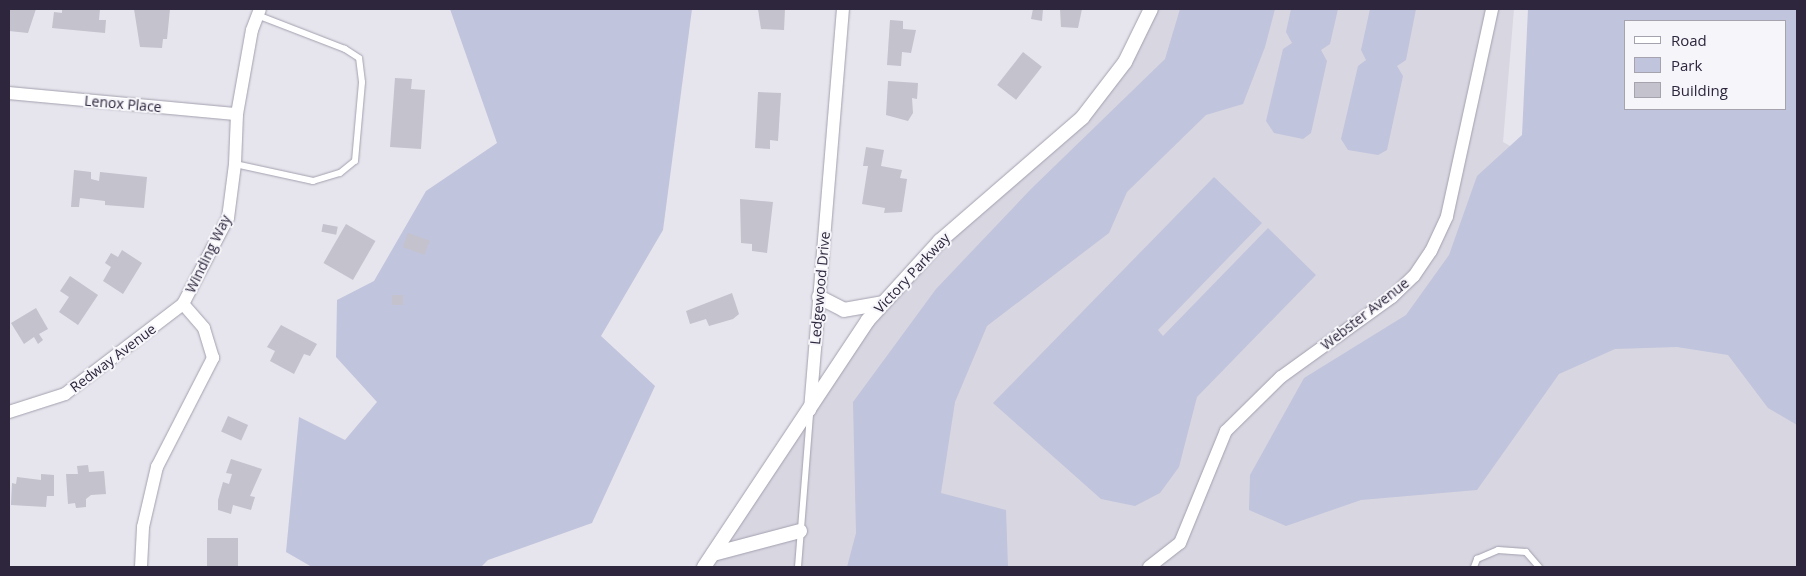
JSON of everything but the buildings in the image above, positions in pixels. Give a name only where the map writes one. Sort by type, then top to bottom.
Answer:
[{"type":"street","name":"Ledgewood Drive","points":[[810,410],[843,9]]},
{"type":"street","name":"Victory Parkway","points":[[704,567],[810,410],[837,364],[882,303],[940,240],[1082,118],[1125,62],[1151,9]]},
{"type":"street","name":"Webster Avenue","points":[[1149,567],[1180,543],[1226,431],[1281,378],[1392,296],[1414,276],[1431,251],[1448,216],[1492,9]]},
{"type":"street","name":"Winding Way","points":[[140,567],[145,520],[157,467],[213,358],[204,328],[183,304],[228,218],[235,164],[237,114],[258,12]]},
{"type":"street","name":"Lenox Place","points":[[9,93],[237,114]]},
{"type":"street","points":[[819,296],[844,310],[862,310],[882,303]]},
{"type":"street","name":"Redway Avenue","points":[[9,412],[65,394],[183,304]]},
{"type":"street","points":[[713,554],[800,531]]},
{"type":"lane","points":[[235,164],[313,181],[340,173],[356,161],[362,82],[359,58],[345,49],[258,12]]},
{"type":"lane","name":"Ledgewood Drive","points":[[798,567],[810,410]]},
{"type":"lane","points":[[1474,567],[1477,559],[1498,550],[1526,552],[1539,567]]},
{"type":"shaded area","points":[[1151,9],[1514,9],[1503,142],[1797,304],[1797,567],[704,567],[902,279],[1082,118]]},
{"type":"green space","points":[[450,9],[692,9],[663,230],[601,336],[655,386],[592,523],[488,560],[481,567],[312,567],[286,552],[299,417],[345,440],[377,402],[336,357],[337,300],[374,281],[426,191],[497,143]]},
{"type":"green space","points":[[1180,9],[1275,9],[1265,47],[1243,104],[1206,115],[1127,192],[1109,233],[987,326],[955,402],[941,493],[1006,510],[1008,567],[847,567],[856,533],[853,402],[936,289],[1031,189],[1165,59]]},
{"type":"green space","points":[[1291,9],[1338,9],[1330,44],[1321,50],[1327,61],[1311,133],[1303,139],[1274,133],[1266,121],[1283,49],[1292,43],[1286,32]]},
{"type":"green space","points":[[1370,9],[1416,9],[1406,60],[1397,66],[1403,76],[1387,150],[1378,155],[1348,150],[1341,139],[1358,66],[1366,60],[1361,50]]},
{"type":"green space","points":[[1528,9],[1797,9],[1797,425],[1768,408],[1728,355],[1677,347],[1615,349],[1559,374],[1477,490],[1361,500],[1286,526],[1249,510],[1250,475],[1304,378],[1406,315],[1449,255],[1477,176],[1522,135]]},
{"type":"green space","points":[[1214,177],[1262,223],[1158,330],[1163,336],[1268,228],[1316,275],[1197,397],[1179,467],[1160,493],[1135,506],[1101,499],[993,403]]}]
